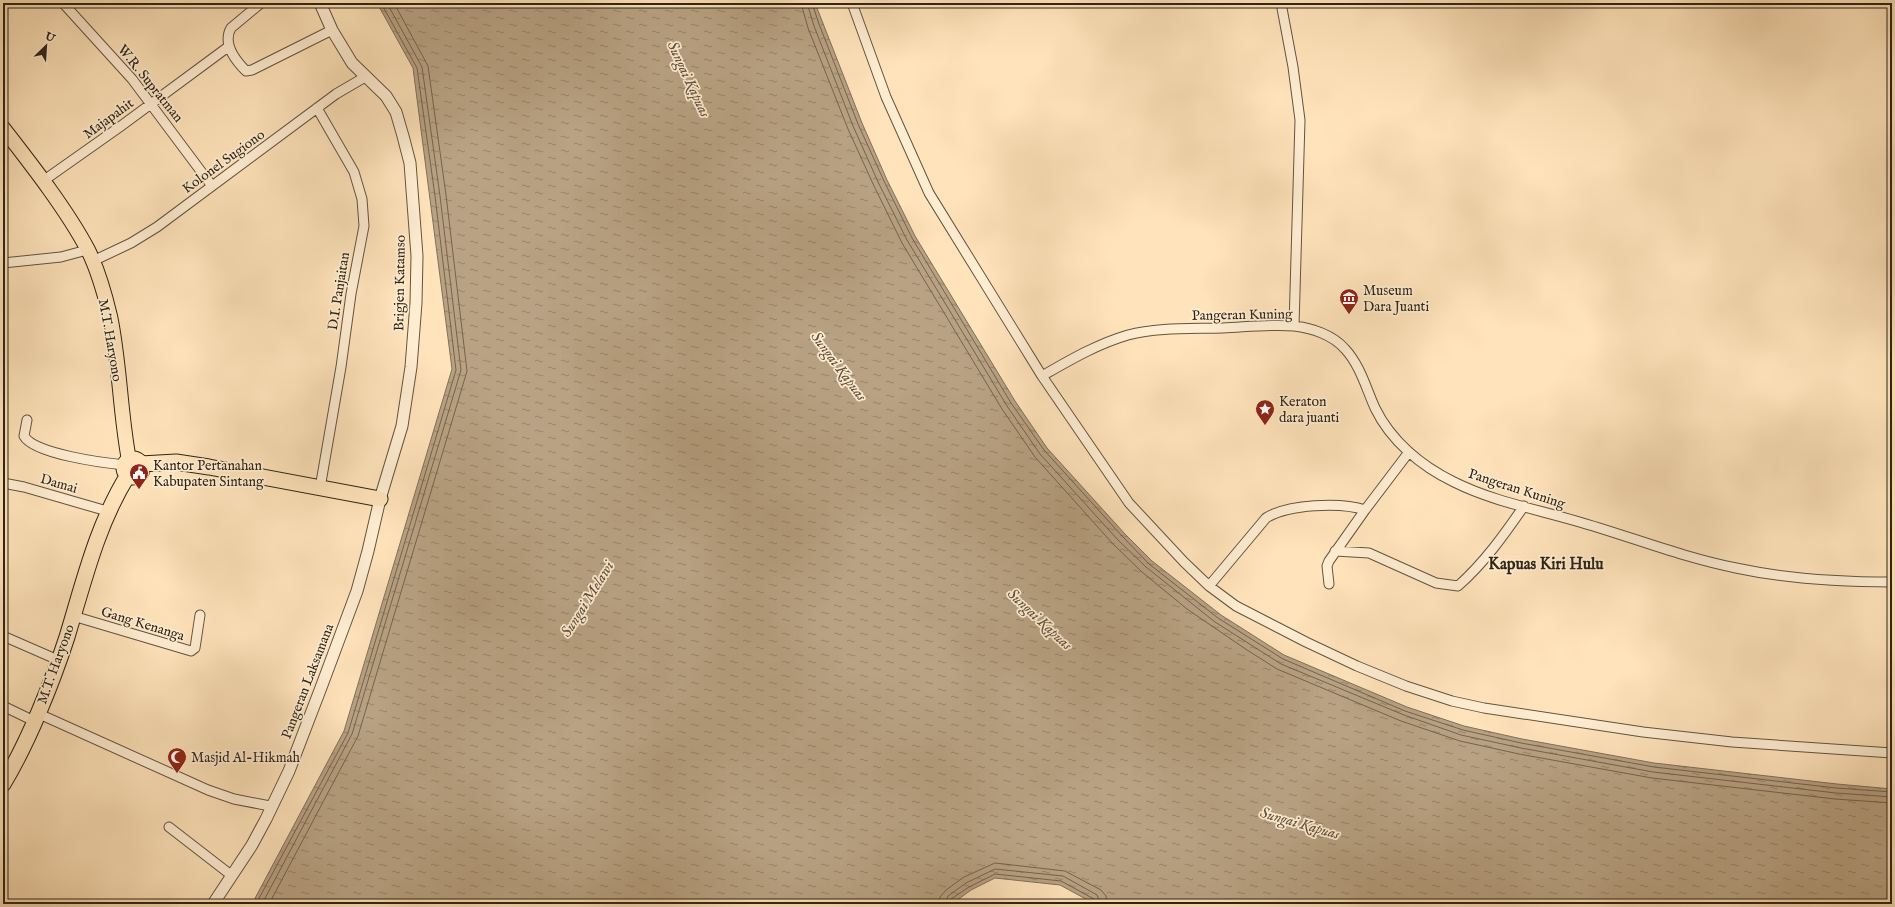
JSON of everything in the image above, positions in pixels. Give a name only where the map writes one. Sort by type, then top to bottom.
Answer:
[{"type":"highway","points":[[131,466],[176,462],[380,499]]},
{"type":"highway","name":"M.T. Haryono","points":[[3,784],[36,717],[58,660],[73,616],[85,573],[107,511],[131,466]]},
{"type":"main road","name":"M.T. Haryono","points":[[3,128],[43,181],[90,256],[110,315],[118,362],[123,427],[131,466]]},
{"type":"street","name":"W.R. Supratman","points":[[63,3],[132,79],[212,186]]},
{"type":"street","points":[[261,3],[231,28],[227,39],[228,47],[243,67],[248,71],[332,30]]},
{"type":"street","name":"Brigjen Katamso","points":[[320,3],[332,30],[352,63],[386,96],[396,112],[410,163],[418,256],[414,336],[402,426],[380,499]]},
{"type":"street","points":[[852,3],[878,79],[929,193],[1042,376],[1129,503],[1166,544],[1209,586],[1236,606],[1306,642],[1392,680],[1452,701],[1502,712],[1643,732],[1732,742],[1892,753]]},
{"type":"street","points":[[1281,3],[1293,67],[1300,120],[1294,326]]},
{"type":"street","name":"Majapahit","points":[[43,181],[228,47]]},
{"type":"street","name":"Kolonel Sugiono","points":[[3,263],[61,257],[90,256],[131,243],[157,227],[336,94],[365,77]]},
{"type":"street","name":"D.I. Panjaitan","points":[[317,108],[354,172],[362,199],[364,226],[351,294],[341,367],[320,488]]},
{"type":"street","name":"Pangeran Kuning","points":[[1042,376],[1096,347],[1131,334],[1165,330],[1294,326],[1326,335],[1336,340],[1346,349],[1361,374],[1376,410],[1395,438],[1409,452],[1436,472],[1454,482],[1478,492],[1611,531],[1655,547],[1737,569],[1852,582],[1892,582]]},
{"type":"street","points":[[27,420],[24,436],[26,440],[34,444],[80,459],[131,466]]},
{"type":"street","points":[[1329,584],[1327,566],[1336,551],[1409,452]]},
{"type":"street","name":"Damai","points":[[3,483],[24,487],[107,511]]},
{"type":"street","name":"Pangeran Laksamana","points":[[213,904],[252,845],[288,771],[357,591],[380,499]]},
{"type":"street","points":[[1209,586],[1270,515],[1298,508],[1311,507],[1338,506],[1356,507],[1365,510]]},
{"type":"street","points":[[1336,551],[1369,553],[1436,583],[1458,586],[1474,572],[1504,536],[1524,506]]},
{"type":"street","name":"Gang Kenanga","points":[[73,616],[191,651],[193,650],[196,640],[200,614]]},
{"type":"street","points":[[3,636],[58,660]]},
{"type":"street","points":[[3,706],[36,717],[208,790],[234,799],[270,806]]},
{"type":"street","points":[[169,826],[231,875]]},
{"type":"water","points":[[377,3],[815,3],[862,123],[887,180],[915,236],[1015,401],[1047,448],[1125,534],[1152,561],[1221,615],[1284,655],[1407,707],[1464,726],[1522,739],[1654,763],[1892,789],[1892,904],[1095,904],[1060,885],[995,878],[971,890],[952,904],[252,904],[344,731],[452,369],[413,68]]},
{"type":"place","name":"Museum Dara Juanti","points":[[1349,315]]},
{"type":"place","name":"Keraton dara juanti","points":[[1265,426]]},
{"type":"place","name":"Kantor Pertanahan Kabupaten Sintang","points":[[139,490]]},
{"type":"place","name":"Masjid Al-Hikmah","points":[[177,774]]},
{"type":"district","name":"Kapuas Kiri Hulu","points":[[1546,563]]},
{"type":"water label","name":"Sungai Kapuas","points":[[689,79]]},
{"type":"water label","name":"Sungai Kapuas","points":[[839,366]]},
{"type":"water label","name":"Sungai Melawi","points":[[587,599]]},
{"type":"water label","name":"Sungai Kapuas","points":[[1040,619]]},
{"type":"water label","name":"Sungai Kapuas","points":[[1300,823]]}]
